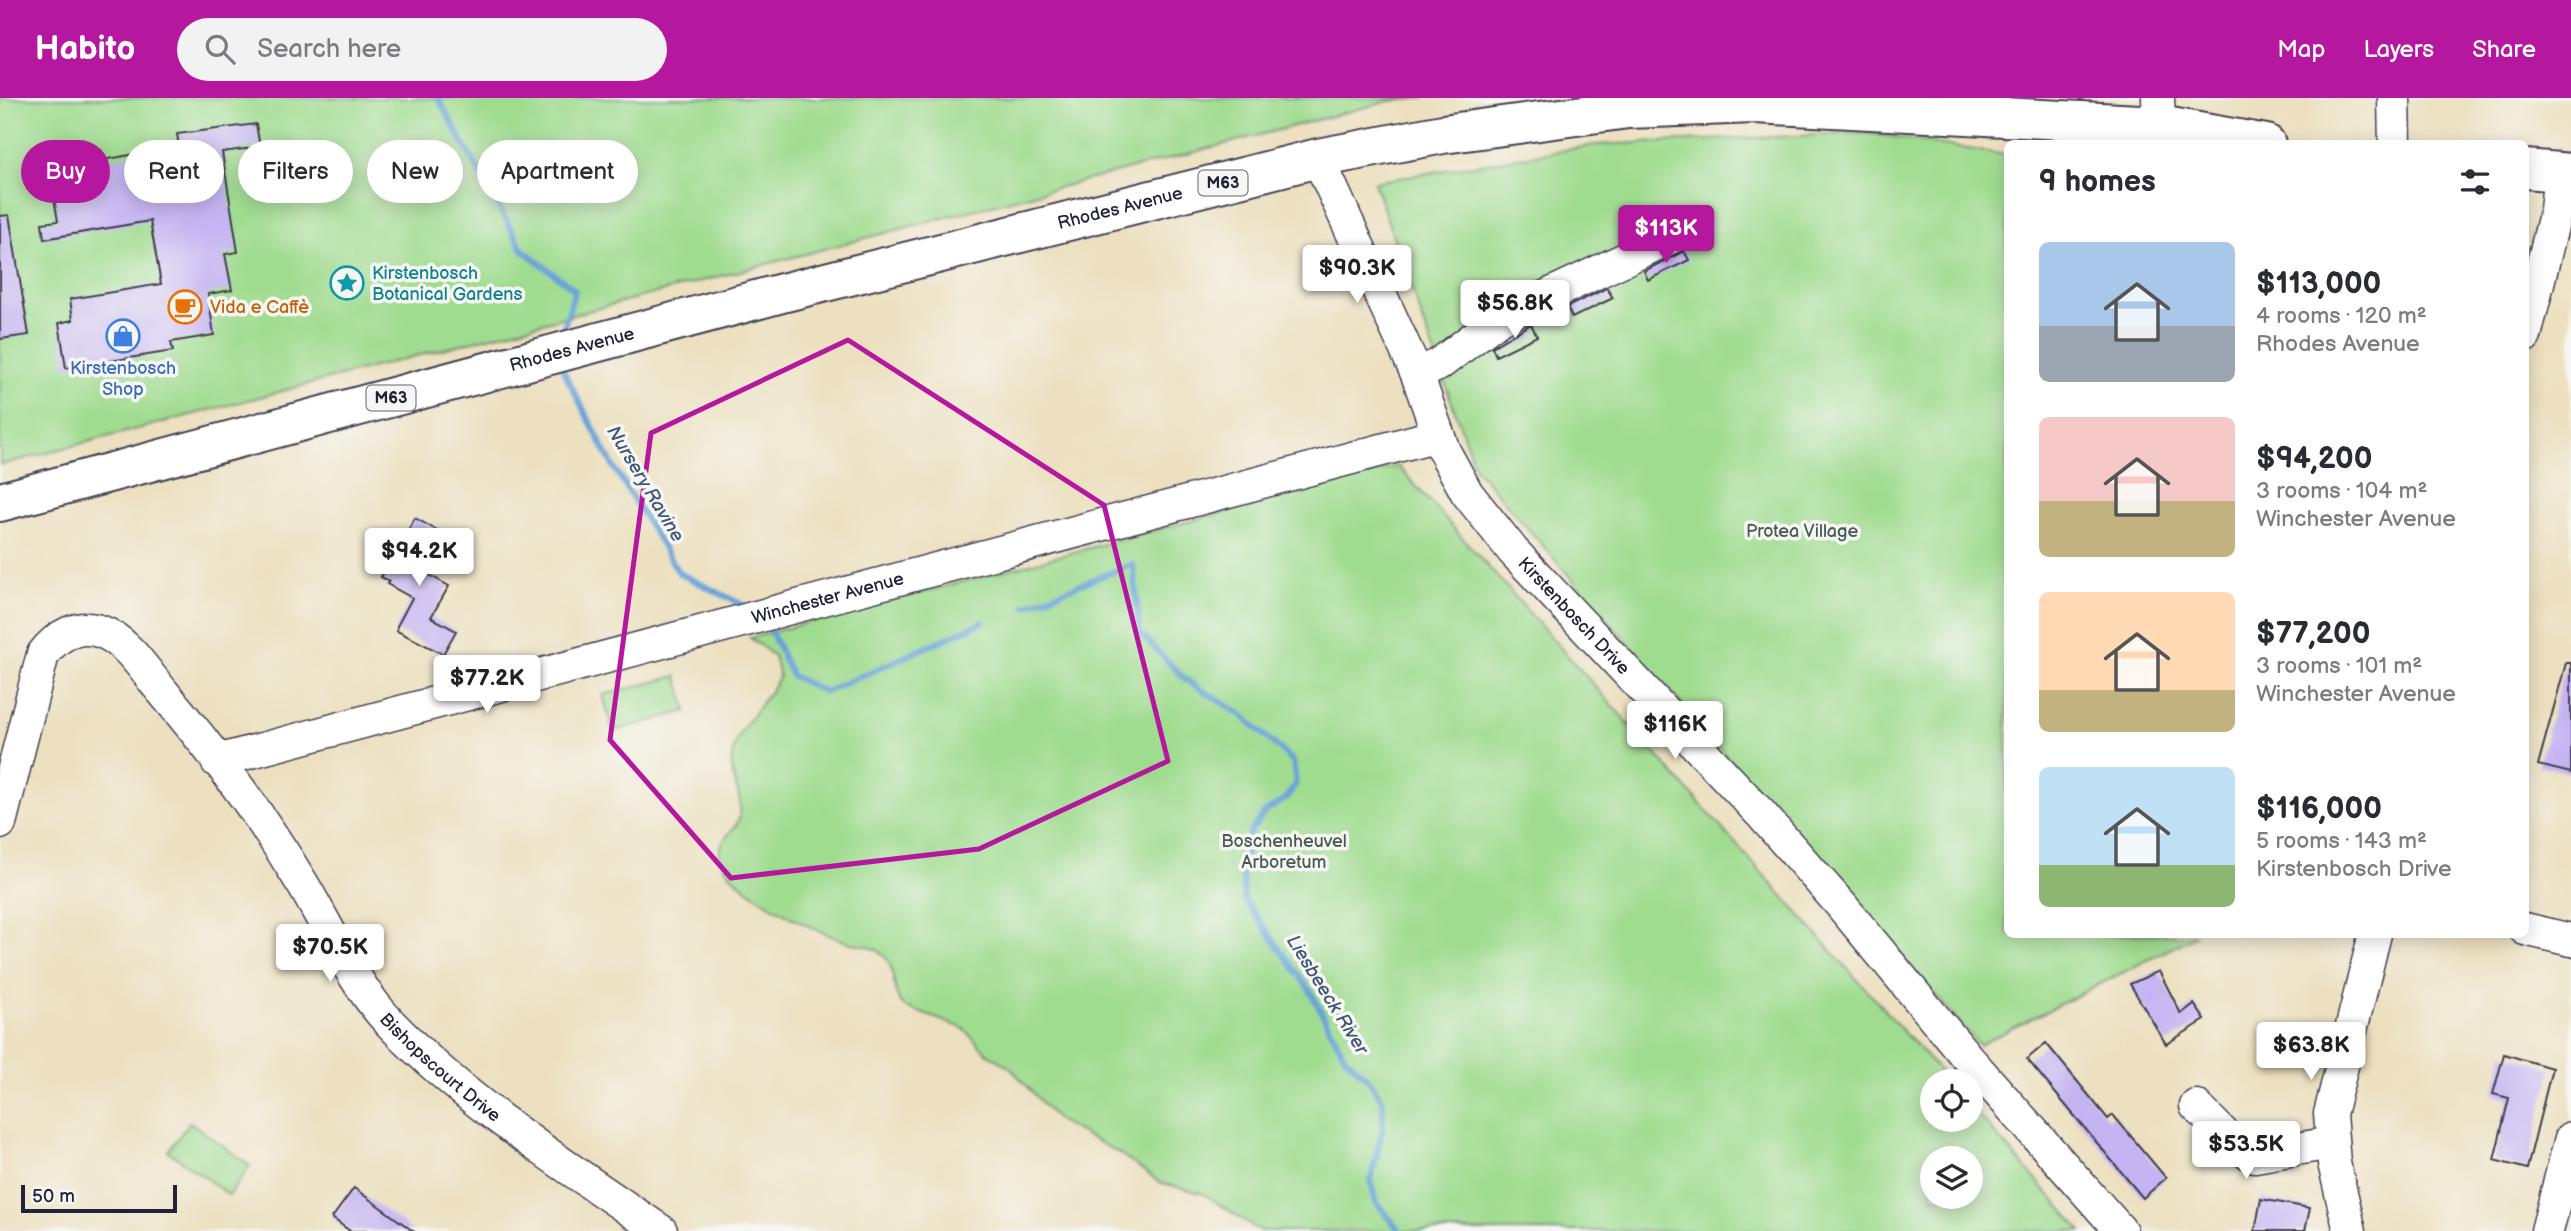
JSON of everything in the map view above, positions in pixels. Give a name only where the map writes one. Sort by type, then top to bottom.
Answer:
[{"type":"main road","name":"Rhodes Avenue","points":[[0,502],[782,293],[1318,158],[1443,134],[1628,109],[1740,104],[2158,111],[2253,140]]},
{"type":"street","points":[[2394,98],[2395,140]]},
{"type":"street","name":"Kirstenbosch Drive","points":[[1318,158],[1418,374],[1438,435],[1467,493],[1513,551],[1761,814],[1966,1056],[2121,1231]]},
{"type":"street","points":[[2529,320],[2556,210],[2552,171]]},
{"type":"street","points":[[1418,374],[1438,365],[1500,318],[1674,236]]},
{"type":"street","name":"Winchester Avenue","points":[[218,761],[1438,435]]},
{"type":"street","name":"Bishopscourt Drive","points":[[0,823],[43,654],[55,639],[88,628],[118,640],[218,761],[266,826],[360,984],[391,1025],[434,1067],[499,1117],[661,1231]]},
{"type":"street","points":[[2529,930],[2571,940]]},
{"type":"street","points":[[2350,1231],[2332,1143],[2332,1104],[2374,938]]},
{"type":"street","points":[[2196,1106],[2237,1147],[2255,1156],[2332,1143]]},
{"type":"street","points":[[2547,1231],[2571,1138]]},
{"type":"highlighted area","points":[[848,340],[1104,505],[1168,761],[979,849],[731,878],[610,740],[651,433]]},
{"type":"green space","name":"Kirstenbosch Botanical Gardens","points":[[0,98],[1426,98],[1389,101],[0,465]]},
{"type":"green space","name":"Protea Village","points":[[1866,133],[2004,155],[2004,938],[2191,938],[1979,1045],[1475,468],[1374,182],[1594,145]]},
{"type":"green space","name":"Boschenheuvel Arboretum","points":[[1398,466],[1937,1069],[1920,1069],[1920,1132],[1983,1132],[1983,1120],[2082,1231],[1260,1231],[1204,1194],[1159,1182],[1119,1153],[1057,1120],[1011,1068],[988,1054],[963,1028],[905,1007],[897,995],[890,965],[880,952],[844,941],[791,917],[748,889],[727,870],[721,860],[721,846],[740,815],[732,758],[739,735],[779,676],[774,656],[750,638]]},
{"type":"green space","points":[[677,676],[687,711],[613,731],[603,695]]},
{"type":"green space","points":[[190,1122],[250,1166],[229,1195],[168,1151]]},
{"type":"building","points":[[256,124],[259,140],[238,140],[238,150],[224,152],[224,140],[178,140],[177,134]]},
{"type":"building","points":[[124,156],[124,203],[224,203],[224,164],[238,252],[225,254],[232,290],[208,294],[214,335],[171,342],[173,351],[66,368],[59,323],[73,320],[70,299],[161,284],[150,221],[44,239],[42,223],[58,221],[55,203],[110,203],[110,159]]},
{"type":"building","points":[[9,215],[29,335],[0,339],[0,216]]},
{"type":"building","points":[[1684,251],[1689,260],[1648,280],[1644,271]]},
{"type":"building","points":[[1607,288],[1613,298],[1572,318],[1567,307]]},
{"type":"building","points":[[1531,324],[1537,336],[1496,356],[1492,347]]},
{"type":"building","points":[[415,518],[440,532],[419,569],[449,586],[431,617],[456,631],[443,654],[397,631],[412,598],[387,584],[389,581],[381,577]]},
{"type":"building","points":[[2566,663],[2571,663],[2571,773],[2538,765]]},
{"type":"building","points":[[2159,971],[2181,1014],[2194,1004],[2205,1020],[2166,1044],[2130,984]]},
{"type":"building","points":[[2046,1043],[2108,1119],[2113,1115],[2166,1178],[2143,1198],[2027,1059]]},
{"type":"building","points":[[2504,1054],[2552,1068],[2527,1169],[2494,1160],[2509,1098],[2493,1094]]},
{"type":"building","points":[[354,1188],[413,1231],[350,1231],[332,1218]]},
{"type":"building","points":[[2261,1199],[2310,1208],[2305,1231],[2255,1231]]},
{"type":"waterway","name":"Nursery Ravine","points":[[438,98],[523,250],[575,290],[560,340]]},
{"type":"waterway","name":"Nursery Ravine","points":[[561,366],[613,466],[679,573],[747,607]]},
{"type":"waterway","name":"Liesbeeck River","points":[[1025,606],[1133,564],[1140,633],[1185,679],[1243,716],[1293,761],[1296,783],[1287,798],[1265,812],[1250,832],[1242,869],[1244,899],[1309,989],[1346,1058],[1368,1079],[1383,1101],[1383,1127],[1371,1180],[1375,1201],[1400,1231]]},
{"type":"waterway","name":"Nursery Ravine","points":[[768,625],[792,676],[825,692],[983,622]]},
{"type":"place","name":"Kirstenbosch Botanical Gardens","points":[[347,283]]},
{"type":"place","name":"Vida e Caffè","points":[[185,307]]},
{"type":"place","name":"Kirstenbosch Shop","points":[[123,336]]}]
